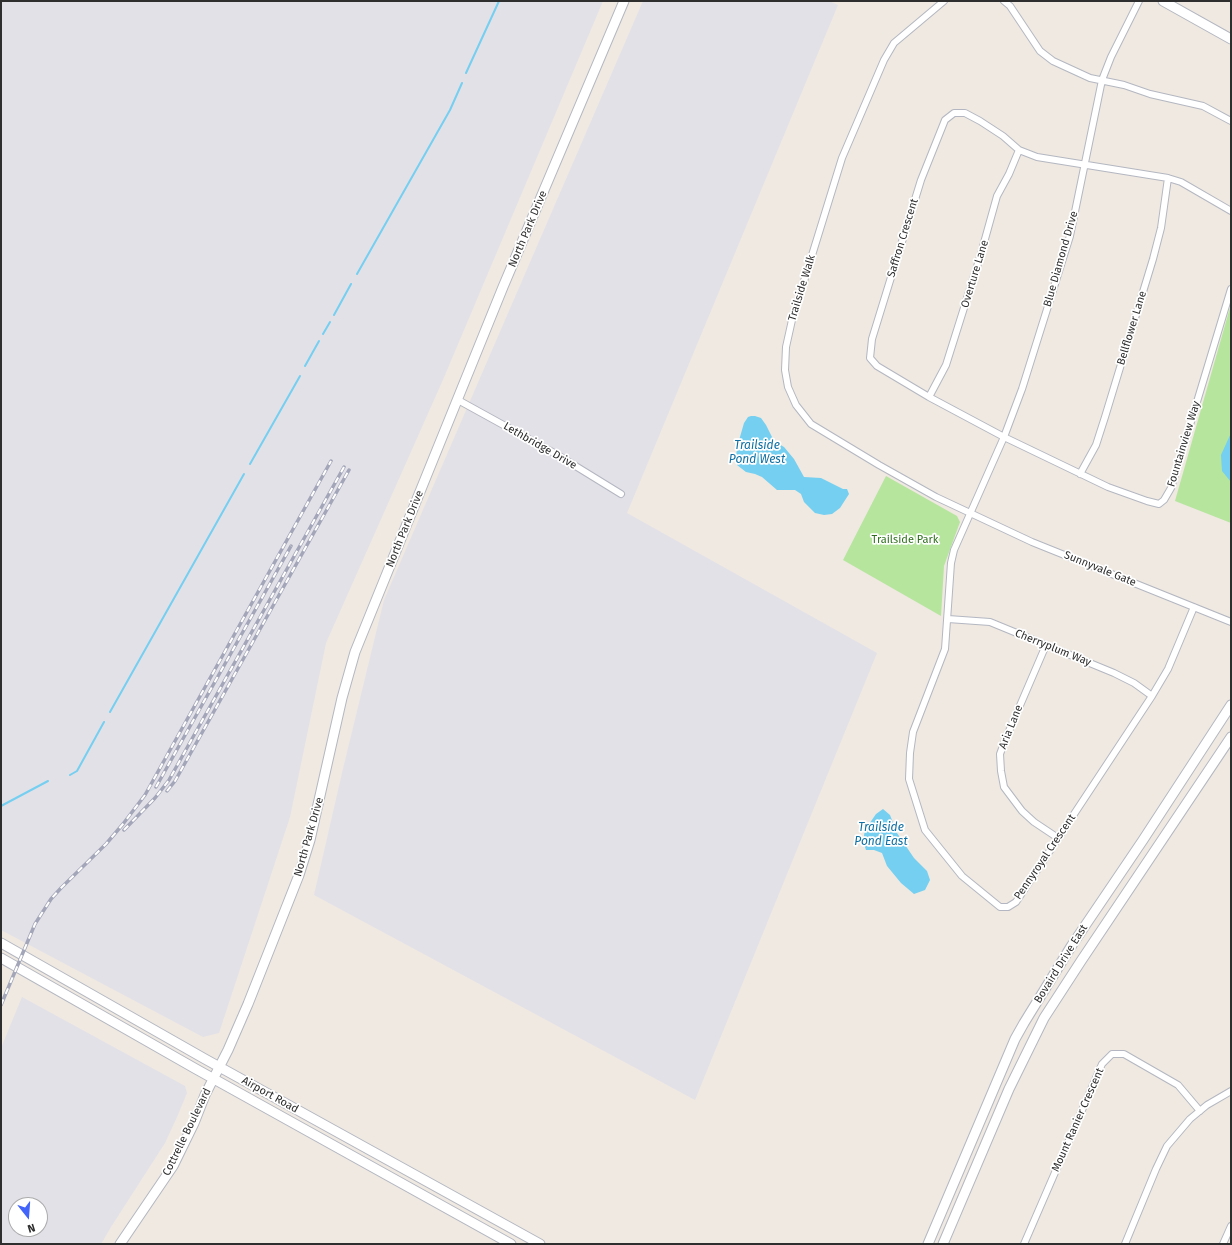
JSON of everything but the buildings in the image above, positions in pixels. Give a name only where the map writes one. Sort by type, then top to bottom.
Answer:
[{"type":"main road","name":"North Park Drive","points":[[213,1079],[228,1050],[248,1004],[301,868],[310,840],[342,698],[355,652],[503,287],[624,1]]},
{"type":"main road","points":[[1163,1],[1231,39]]},
{"type":"main road","name":"Bovaird Drive East","points":[[928,1244],[1016,1039],[1024,1024],[1072,945],[1231,705]]},
{"type":"main road","name":"Bovaird Drive East","points":[[943,1244],[1020,1065],[1044,1018],[1231,737]]},
{"type":"main road","name":"Airport Road","points":[[1,943],[219,1067],[539,1244]]},
{"type":"main road","points":[[1072,945],[1075,954],[1081,961]]},
{"type":"main road","name":"Airport Road","points":[[1,958],[213,1079],[511,1244]]},
{"type":"main road","name":"Cottrelle Boulevard","points":[[120,1244],[173,1166],[213,1079]]},
{"type":"street","name":"Trailside Walk","points":[[944,1],[894,42],[884,60],[842,158],[792,320],[786,347],[785,370],[788,387],[796,405],[811,424],[879,465],[970,514]]},
{"type":"street","points":[[1004,1],[1010,6],[1040,51],[1053,62],[1090,78],[1124,85],[1150,94],[1203,106],[1231,121]]},
{"type":"street","name":"Blue Diamond Drive","points":[[970,514],[1004,437],[1022,389],[1070,236],[1102,80],[1139,1]]},
{"type":"street","name":"Saffron Crescent","points":[[1004,437],[877,366],[869,355],[872,339],[921,180],[945,120],[954,113],[965,113],[1003,136],[1019,150],[1037,157],[1168,178],[1180,182],[1231,211]]},
{"type":"street","name":"Overture Lane","points":[[930,397],[946,365],[980,257],[997,196],[1009,174],[1019,150]]},
{"type":"street","name":"Bellflower Lane","points":[[1080,474],[1096,445],[1153,259],[1161,228],[1168,178]]},
{"type":"street","name":"Fountainview Way","points":[[1004,437],[1108,487],[1159,504],[1164,500],[1171,488],[1231,289]]},
{"type":"street","name":"Lethbridge Drive","points":[[458,400],[556,454],[621,494]]},
{"type":"street","name":"Sunnyvale Gate","points":[[970,514],[1032,542],[1231,622]]},
{"type":"street","name":"Pennyroyal Crescent","points":[[970,514],[954,550],[951,563],[946,649],[913,732],[910,753],[909,779],[925,830],[962,876],[1000,907],[1008,907],[1016,902],[1152,696],[1168,669],[1194,607]]},
{"type":"street","name":"Cherryplum Way","points":[[948,619],[990,622],[1114,673],[1152,696]]},
{"type":"street","name":"Aria Lane","points":[[1046,644],[1000,754],[1001,771],[1004,787],[1022,811],[1034,822],[1058,838]]},
{"type":"street","name":"Mount Ranier Crescent","points":[[1024,1244],[1102,1064],[1112,1054],[1124,1054],[1178,1085],[1200,1111]]},
{"type":"street","points":[[1125,1244],[1156,1169],[1168,1146],[1185,1124],[1207,1105],[1231,1090]]},
{"type":"street","points":[[1223,1244],[1231,1226]]},
{"type":"shaded area","points":[[1,1],[603,1],[442,382],[326,643],[290,817],[219,1033],[203,1037],[1,930]]},
{"type":"shaded area","points":[[643,1],[829,1],[838,5],[627,513],[877,653],[695,1100],[314,895],[384,600]]},
{"type":"shaded area","points":[[22,997],[185,1086],[187,1093],[165,1143],[101,1244],[1,1244],[1,1048]]},
{"type":"green space","points":[[1231,304],[1231,523],[1175,501]]},
{"type":"green space","name":"Trailside Park","points":[[886,476],[957,516],[960,522],[944,566],[941,616],[843,560]]},
{"type":"water","name":"Trailside Pond West","points":[[751,416],[761,418],[774,441],[784,447],[794,459],[804,477],[821,478],[843,489],[847,489],[849,494],[840,508],[832,514],[824,515],[815,513],[804,502],[801,494],[795,490],[777,490],[762,477],[746,472],[737,465],[736,455],[744,423],[748,417]]},
{"type":"water","points":[[1231,433],[1231,482],[1222,471],[1221,455]]},
{"type":"water","name":"Trailside Pond East","points":[[883,809],[890,815],[897,833],[914,858],[927,871],[930,880],[925,890],[914,894],[901,883],[887,866],[882,853],[874,850],[866,850],[863,841],[865,830],[876,814]]},
{"type":"waterway","points":[[466,73],[499,1]]},
{"type":"waterway","points":[[357,274],[450,110],[462,83]]},
{"type":"waterway","points":[[334,315],[351,284]]},
{"type":"waterway","points":[[323,334],[330,322]]},
{"type":"waterway","points":[[305,366],[319,341]]},
{"type":"waterway","points":[[250,464],[300,376]]},
{"type":"waterway","points":[[110,712],[244,474]]},
{"type":"waterway","points":[[70,775],[77,771],[104,722]]},
{"type":"waterway","points":[[1,806],[48,781]]},
{"type":"railway","points":[[1,1005],[35,924],[51,899],[106,844],[145,795],[331,461]]},
{"type":"railway","points":[[124,830],[155,798],[169,780],[344,467]]},
{"type":"railway","points":[[167,791],[175,781],[349,470]]},
{"type":"railway","points":[[156,787],[291,546]]}]
